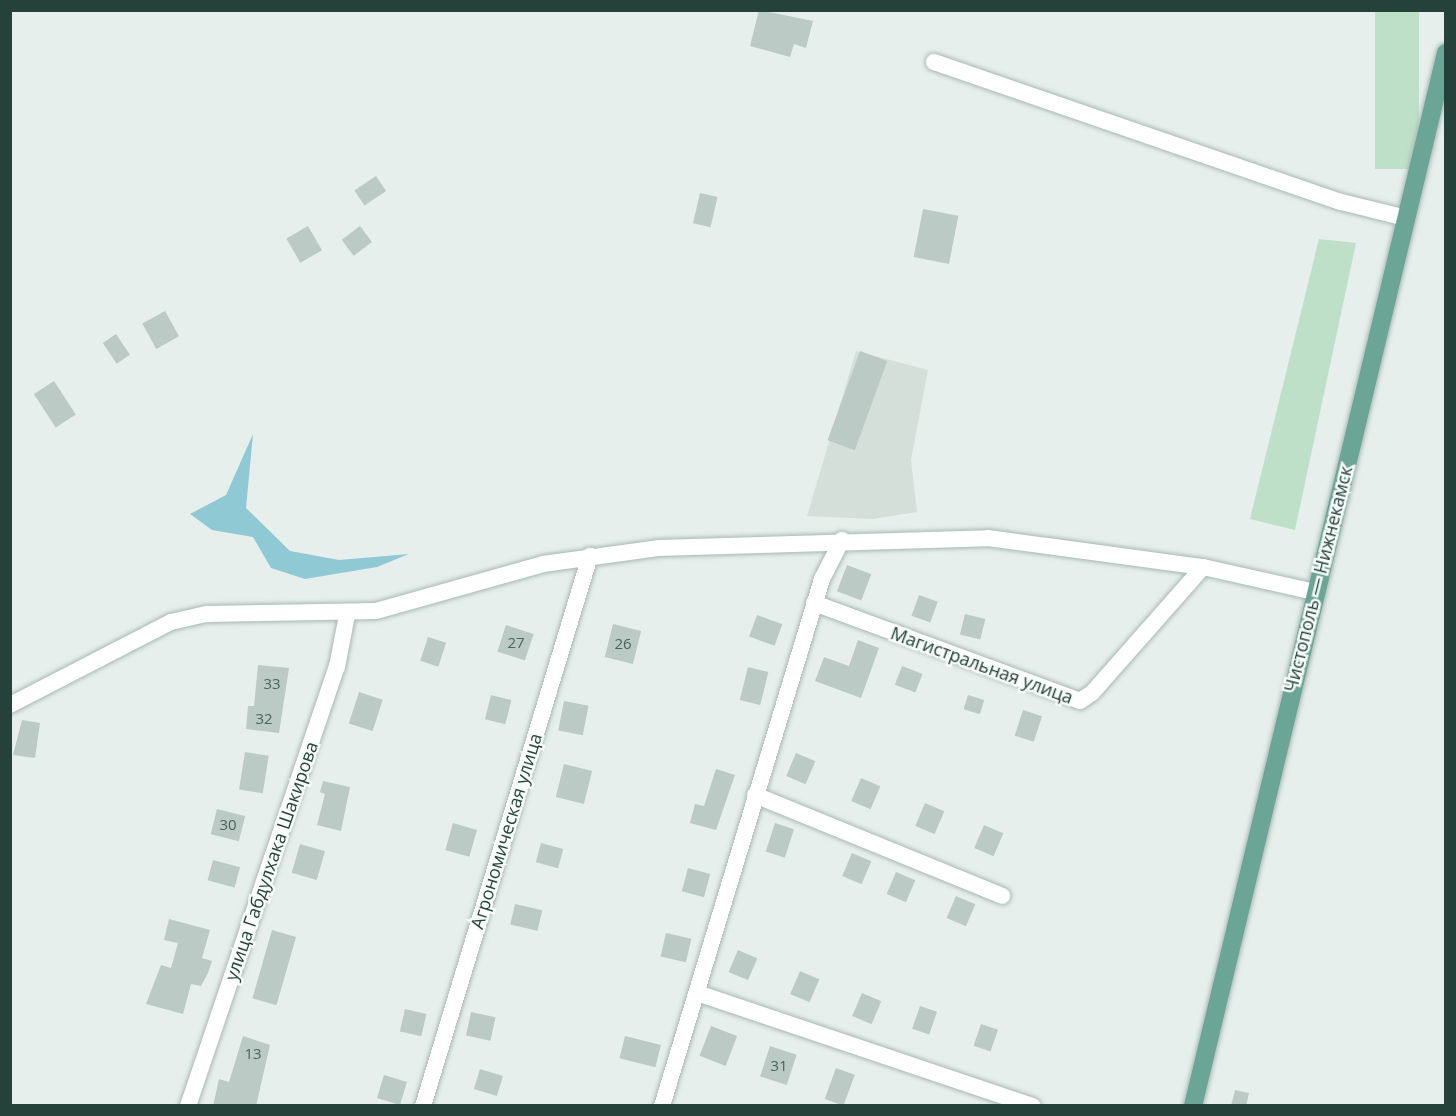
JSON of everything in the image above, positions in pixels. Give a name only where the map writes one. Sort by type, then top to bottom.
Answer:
[{"type":"main road","name":"Чистополь — Нижнекамск","points":[[1193,1106],[1446,53]]},
{"type":"street","points":[[934,62],[1341,202],[1406,218]]},
{"type":"street","points":[[10,705],[171,622],[207,614],[347,615],[590,556],[842,540],[988,538],[1203,567],[1315,592]]},
{"type":"street","points":[[662,1106],[814,603],[842,540]]},
{"type":"street","name":"Агрономическая улица","points":[[423,1106],[590,556]]},
{"type":"street","name":"Магистральная улица","points":[[814,603],[1080,701],[1092,693],[1203,567]]},
{"type":"street","name":"улица Габдулхака Шакирова","points":[[189,1106],[337,667],[347,615]]},
{"type":"street","points":[[755,795],[1002,896]]},
{"type":"street","points":[[697,993],[1032,1106]]},
{"type":"shaded area","points":[[856,351],[928,370],[911,460],[917,512],[872,519],[807,516]]},
{"type":"green space","points":[[1375,11],[1419,11],[1419,169],[1375,169]]},
{"type":"green space","points":[[1319,239],[1356,243],[1295,530],[1250,519]]},
{"type":"water","points":[[253,434],[246,508],[290,551],[339,560],[409,554],[377,567],[305,579],[271,568],[253,537],[212,530],[190,514],[226,495]]},
{"type":"building","points":[[759,10],[813,21],[806,48],[794,44],[790,57],[750,46]]},
{"type":"building","points":[[376,176],[386,191],[365,205],[354,191]]},
{"type":"building","points":[[700,193],[718,197],[711,227],[693,223]]},
{"type":"building","points":[[923,209],[958,216],[949,264],[914,257]]},
{"type":"building","points":[[308,226],[322,250],[300,263],[286,238]]},
{"type":"building","points":[[360,226],[372,242],[354,256],[342,240]]},
{"type":"building","points":[[165,311],[179,336],[156,349],[142,324]]},
{"type":"building","points":[[116,334],[130,355],[117,364],[103,343]]},
{"type":"building","points":[[860,351],[887,361],[855,450],[828,440]]},
{"type":"building","points":[[54,381],[76,415],[56,428],[34,394]]},
{"type":"building","points":[[847,565],[871,574],[861,600],[837,591]]},
{"type":"building","points":[[919,595],[938,602],[930,623],[911,616]]},
{"type":"building","points":[[965,614],[985,619],[980,639],[960,634]]},
{"type":"building","points":[[757,615],[782,624],[775,646],[749,637]]},
{"type":"building","points":[[613,624],[641,631],[633,664],[605,657]]},
{"type":"building","points":[[506,625],[534,634],[525,661],[497,652]]},
{"type":"building","points":[[428,637],[446,643],[438,667],[420,661]]},
{"type":"building","points":[[858,640],[879,648],[861,698],[815,681],[824,657],[849,666]]},
{"type":"building","points":[[258,665],[289,668],[279,733],[246,729],[248,706],[254,706]]},
{"type":"building","points":[[902,666],[923,674],[915,693],[895,685]]},
{"type":"building","points":[[748,667],[768,672],[760,705],[740,700]]},
{"type":"building","points":[[359,692],[383,700],[373,731],[349,723]]},
{"type":"building","points":[[491,695],[511,700],[505,724],[485,719]]},
{"type":"building","points":[[968,695],[984,700],[980,714],[964,709]]},
{"type":"building","points":[[564,701],[589,706],[583,735],[558,730]]},
{"type":"building","points":[[1023,710],[1042,716],[1034,742],[1015,736]]},
{"type":"building","points":[[22,720],[40,723],[35,758],[13,755]]},
{"type":"building","points":[[245,752],[269,756],[263,793],[239,790]]},
{"type":"building","points":[[796,753],[815,761],[806,784],[786,776]]},
{"type":"building","points":[[564,764],[592,771],[584,804],[556,797]]},
{"type":"building","points":[[716,769],[735,775],[716,830],[690,823],[695,804],[704,806]]},
{"type":"building","points":[[861,778],[880,786],[871,809],[851,801]]},
{"type":"building","points":[[323,781],[350,787],[341,831],[317,825],[325,794],[320,792]]},
{"type":"building","points":[[925,803],[944,811],[935,834],[915,826]]},
{"type":"building","points":[[217,809],[245,816],[239,841],[211,834]]},
{"type":"building","points":[[453,823],[477,830],[469,857],[445,850]]},
{"type":"building","points":[[775,823],[794,829],[785,858],[766,852]]},
{"type":"building","points":[[984,825],[1003,833],[994,856],[974,848]]},
{"type":"building","points":[[541,843],[563,849],[558,868],[536,862]]},
{"type":"building","points":[[300,844],[325,851],[317,880],[292,873]]},
{"type":"building","points":[[852,853],[871,861],[862,884],[842,876]]},
{"type":"building","points":[[213,860],[240,867],[235,888],[208,880]]},
{"type":"building","points":[[688,868],[710,874],[704,897],[682,891]]},
{"type":"building","points":[[896,872],[915,880],[906,902],[887,894]]},
{"type":"building","points":[[956,896],[975,904],[966,926],[947,918]]},
{"type":"building","points":[[515,904],[542,910],[538,931],[510,924]]},
{"type":"building","points":[[169,919],[210,930],[202,958],[212,961],[201,986],[191,984],[183,1014],[146,1004],[161,965],[171,968],[178,943],[164,940]]},
{"type":"building","points":[[272,930],[296,937],[276,1005],[252,998]]},
{"type":"building","points":[[666,933],[691,939],[686,962],[661,956]]},
{"type":"building","points":[[738,950],[757,958],[748,980],[729,972]]},
{"type":"building","points":[[800,971],[819,979],[810,1002],[790,994]]},
{"type":"building","points":[[862,993],[881,1001],[872,1024],[852,1016]]},
{"type":"building","points":[[920,1006],[937,1012],[929,1035],[912,1029]]},
{"type":"building","points":[[405,1009],[426,1014],[421,1036],[400,1031]]},
{"type":"building","points":[[471,1012],[495,1017],[490,1041],[466,1035]]},
{"type":"building","points":[[981,1024],[998,1030],[991,1052],[974,1046]]},
{"type":"building","points":[[711,1026],[737,1036],[726,1066],[700,1056]]},
{"type":"building","points":[[243,1036],[270,1045],[256,1106],[213,1106],[219,1079],[229,1082]]},
{"type":"building","points":[[625,1036],[661,1045],[655,1067],[619,1058]]},
{"type":"building","points":[[770,1046],[797,1055],[787,1085],[760,1076]]},
{"type":"building","points":[[836,1068],[855,1075],[844,1106],[825,1099]]},
{"type":"building","points":[[480,1069],[503,1076],[497,1096],[474,1089]]},
{"type":"building","points":[[384,1075],[407,1082],[400,1105],[377,1098]]},
{"type":"building","points":[[1235,1090],[1249,1093],[1246,1106],[1231,1106]]}]
